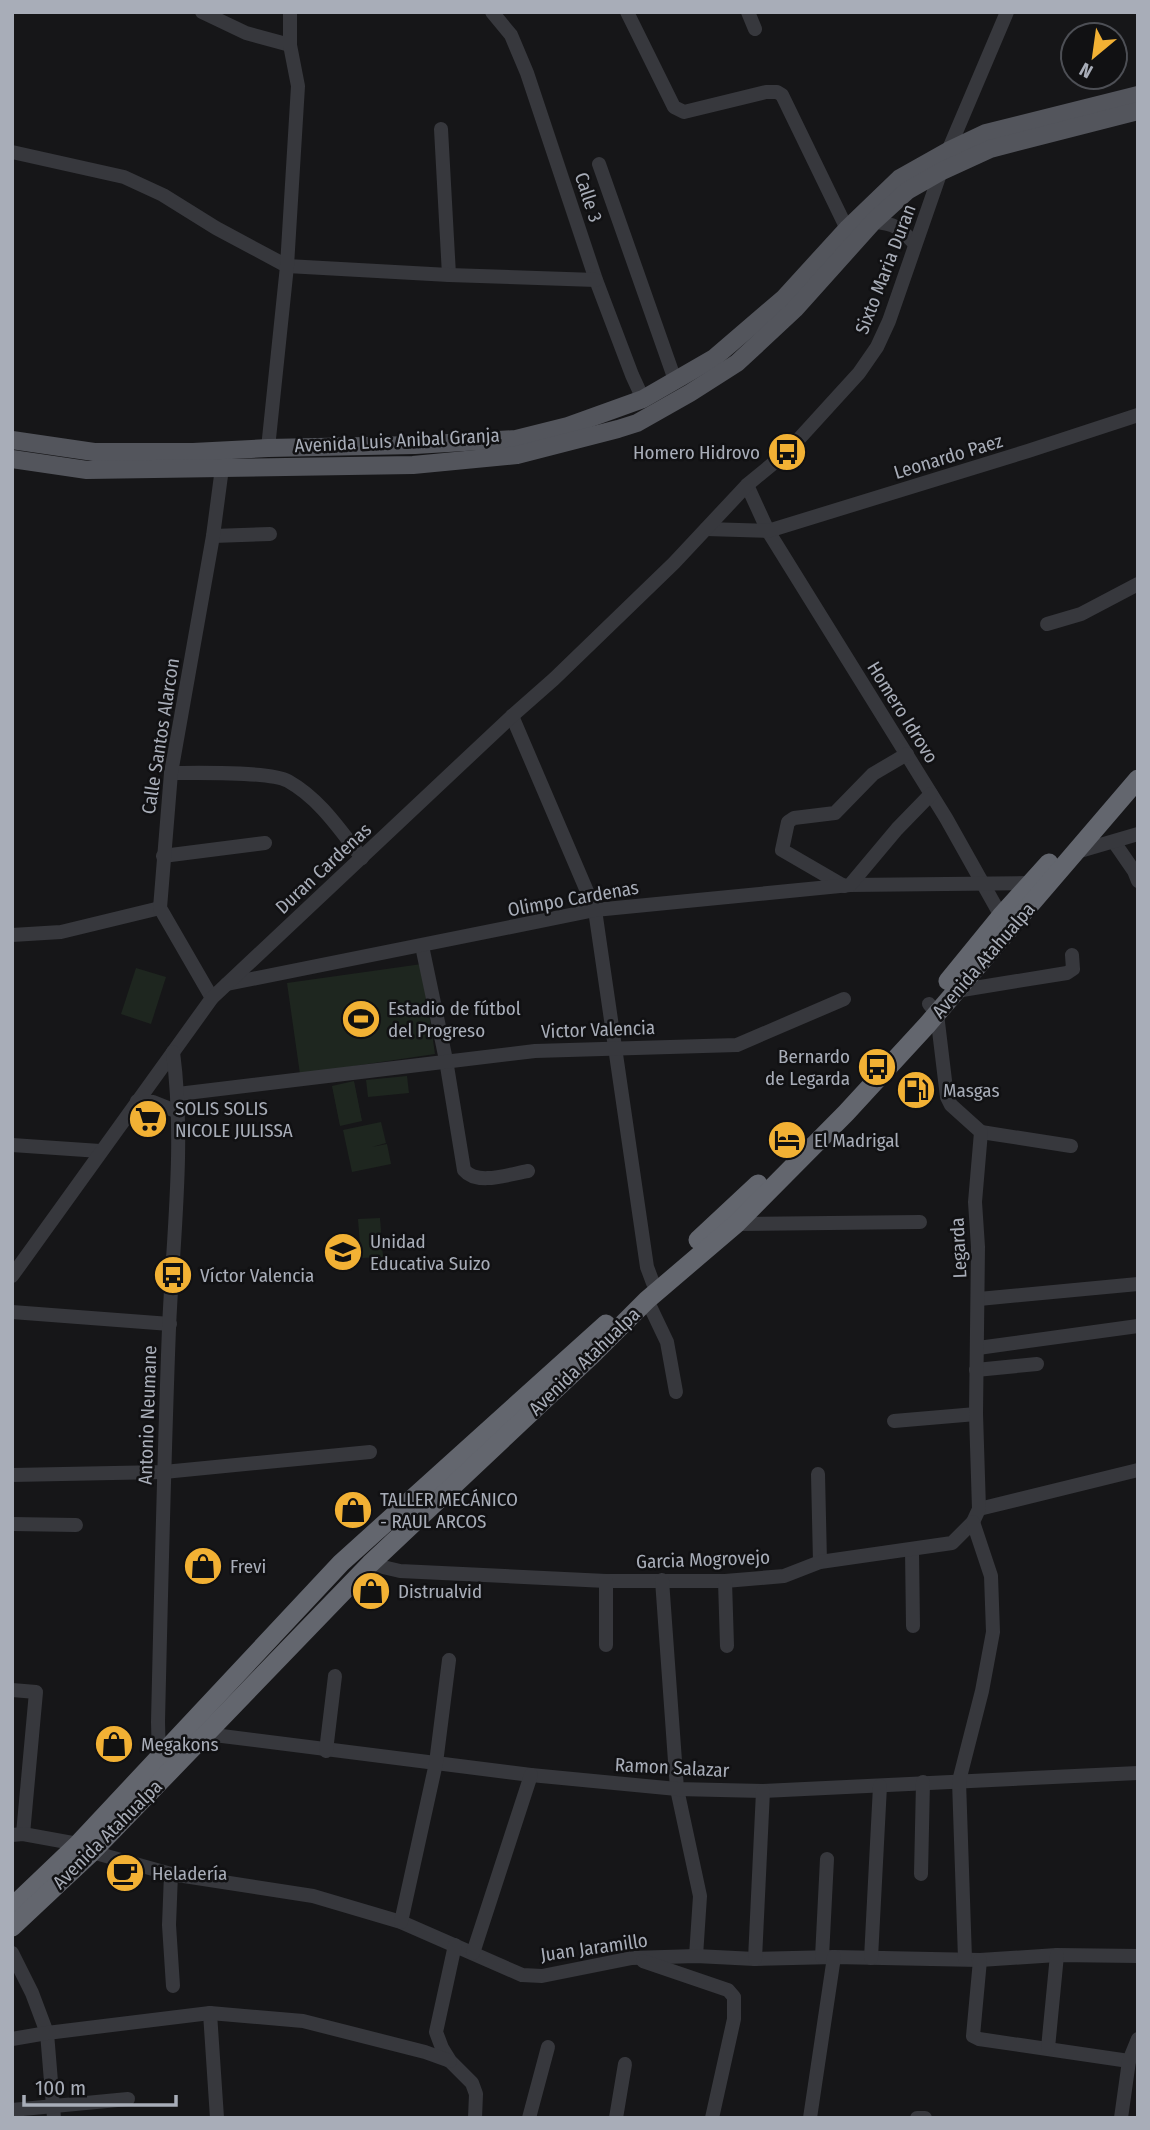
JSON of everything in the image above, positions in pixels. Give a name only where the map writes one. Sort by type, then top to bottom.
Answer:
[{"type":"highway","name":"Avenida Atahualpa","points":[[12,1907],[85,1848],[160,1780],[370,1564],[593,1354],[650,1291],[736,1224],[867,1092],[933,1009],[1001,916],[1138,763]]},
{"type":"highway","name":"Avenida Atahualpa","points":[[12,1927],[85,1848],[159,1756],[341,1563],[650,1291],[839,1108],[933,1009],[956,991],[1138,779]]},
{"type":"main road","name":"Avenida Luis Anibal Granja","points":[[12,440],[94,452],[193,452],[516,439],[568,426],[643,399],[714,358],[784,298],[847,229],[900,178],[986,133],[1138,95]]},
{"type":"main road","name":"Avenida Luis Anibal Granja","points":[[12,459],[87,470],[412,465],[517,455],[637,423],[737,363],[795,309],[873,222],[907,191],[990,149],[1138,111]]},
{"type":"street","points":[[202,12],[246,33],[290,44]]},
{"type":"street","points":[[268,447],[287,266],[298,86],[290,44],[290,12]]},
{"type":"street","name":"Calle 3","points":[[492,12],[511,35],[527,73],[596,280],[643,399]]},
{"type":"street","points":[[627,12],[674,107],[678,110],[684,112],[766,92],[782,95],[847,229]]},
{"type":"street","points":[[748,12],[755,29]]},
{"type":"street","name":"Sixto Maria Duran","points":[[706,529],[747,485],[787,452],[859,373],[877,347],[889,321],[948,151],[1007,12]]},
{"type":"street","points":[[441,130],[449,275]]},
{"type":"street","points":[[12,152],[124,177],[163,195],[216,228],[287,266],[596,280]]},
{"type":"street","points":[[599,164],[675,380]]},
{"type":"street","points":[[873,222],[890,223],[915,244]]},
{"type":"street","name":"Leonardo Paez","points":[[768,531],[1138,415]]},
{"type":"street","name":"Calle Santos Alarcon","points":[[160,908],[170,774],[213,536],[222,468]]},
{"type":"street","name":"Homero Idrovo","points":[[747,485],[768,531],[907,754],[1001,916]]},
{"type":"street","points":[[706,529],[768,531]]},
{"type":"street","name":"Duran Cardenas","points":[[12,1275],[212,998],[563,671],[706,529]]},
{"type":"street","points":[[213,536],[270,534]]},
{"type":"street","points":[[1047,624],[1081,614],[1138,584]]},
{"type":"street","points":[[512,716],[595,910],[650,1291],[667,1342],[676,1392]]},
{"type":"street","points":[[907,754],[873,774],[835,813],[794,818],[788,822],[782,850],[847,886],[931,794]]},
{"type":"street","points":[[170,774],[208,773],[286,779],[326,811],[362,858]]},
{"type":"street","points":[[1073,853],[1138,834]]},
{"type":"street","points":[[1114,842],[1138,880]]},
{"type":"street","points":[[163,856],[265,843]]},
{"type":"street","name":"Olimpo Cardenas","points":[[227,984],[595,910],[847,886],[1031,883]]},
{"type":"street","points":[[12,935],[61,932],[160,908],[212,998]]},
{"type":"street","points":[[422,946],[446,1060],[464,1170],[469,1177],[478,1178],[528,1171]]},
{"type":"street","points":[[956,991],[1067,973],[1073,969],[1072,955]]},
{"type":"street","name":"Victor Valencia","points":[[178,1094],[535,1051],[737,1045],[844,999]]},
{"type":"street","points":[[933,1009],[947,1097],[951,1105],[981,1132],[1070,1146]]},
{"type":"street","name":"Antonio Neumane","points":[[160,1780],[158,1722],[164,1472],[176,1225],[178,1094],[173,1052]]},
{"type":"street","points":[[137,1101],[153,1102],[178,1112]]},
{"type":"street","name":"Legarda","points":[[981,1132],[975,1202],[979,1299],[976,1516],[991,1576],[993,1632],[982,1692],[959,1781],[973,1959],[972,2036],[1048,2048]]},
{"type":"street","points":[[12,1145],[100,1151]]},
{"type":"street","points":[[736,1224],[920,1222]]},
{"type":"street","points":[[979,1299],[1138,1284]]},
{"type":"street","points":[[12,1312],[170,1324]]},
{"type":"street","points":[[978,1348],[1138,1326]]},
{"type":"street","points":[[976,1370],[1037,1364]]},
{"type":"street","points":[[894,1421],[976,1414]]},
{"type":"street","points":[[12,1475],[164,1472],[370,1452]]},
{"type":"street","name":"Garcia Mogrovejo","points":[[370,1564],[400,1572],[606,1581],[725,1581],[784,1576],[820,1562],[952,1543],[976,1516],[1138,1470]]},
{"type":"street","points":[[818,1474],[820,1562]]},
{"type":"street","points":[[12,1524],[76,1525]]},
{"type":"street","points":[[912,1550],[913,1626]]},
{"type":"street","points":[[662,1580],[677,1789],[700,1896],[696,1956]]},
{"type":"street","points":[[606,1581],[606,1645]]},
{"type":"street","points":[[725,1581],[727,1646]]},
{"type":"street","points":[[401,1922],[436,1763],[449,1660]]},
{"type":"street","points":[[326,1751],[335,1676]]},
{"type":"street","points":[[12,1690],[36,1692],[18,1834]]},
{"type":"street","name":"Ramon Salazar","points":[[206,1734],[531,1775],[677,1789],[763,1791],[1138,1773]]},
{"type":"street","points":[[473,1953],[531,1775]]},
{"type":"street","points":[[922,1782],[922,1874]]},
{"type":"street","points":[[871,1958],[880,1786]]},
{"type":"street","points":[[755,1959],[763,1791]]},
{"type":"street","name":"Juan Jaramillo","points":[[18,1834],[85,1848],[171,1874],[313,1896],[401,1922],[522,1975],[542,1976],[632,1958],[696,1956],[755,1959],[1138,1956]]},
{"type":"street","points":[[810,2118],[828,1957],[827,1859]]},
{"type":"street","points":[[171,1874],[169,1925],[173,1986]]},
{"type":"street","points":[[455,1945],[436,2032],[450,2061],[472,2083],[476,2094],[475,2118]]},
{"type":"street","points":[[12,1954],[32,1993],[47,2033],[53,2112]]},
{"type":"street","points":[[1057,1955],[1048,2048],[1129,2061]]},
{"type":"street","points":[[632,1958],[728,1990],[734,1997],[734,2019],[712,2118]]},
{"type":"street","points":[[12,2039],[210,2013],[303,2021],[425,2052],[450,2061]]},
{"type":"street","points":[[210,2013],[217,2118]]},
{"type":"street","points":[[1121,2118],[1129,2061],[1138,2039]]},
{"type":"street","points":[[529,2118],[548,2047]]},
{"type":"street","points":[[616,2118],[625,2064]]},
{"type":"street","points":[[12,2110],[53,2112],[128,2099]]},
{"type":"street","points":[[917,2118],[925,2118]]},
{"type":"shaded area","name":"Estadio de fútbol del Progreso","points":[[422,964],[435,1054],[300,1074],[287,983]]},
{"type":"shaded area","points":[[136,968],[166,977],[151,1024],[121,1014]]},
{"type":"shaded area","points":[[407,1076],[409,1093],[368,1097],[366,1080]]},
{"type":"shaded area","points":[[354,1081],[362,1121],[340,1126],[332,1086]]},
{"type":"shaded area","points":[[381,1122],[386,1143],[372,1147],[387,1144],[391,1164],[352,1172],[343,1130]]},
{"type":"shaded area","points":[[380,1218],[383,1257],[361,1258],[358,1219]]},
{"type":"place","name":"Homero Hidrovo","points":[[787,452]]},
{"type":"place","name":"Estadio de fútbol del Progreso","points":[[361,1019]]},
{"type":"place","name":"Bernardo de Legarda","points":[[877,1067]]},
{"type":"place","name":"Masgas","points":[[916,1090]]},
{"type":"place","name":"SOLIS SOLIS NICOLE JULISSA","points":[[148,1119]]},
{"type":"place","name":"El Madrigal","points":[[787,1140]]},
{"type":"place","name":"Unidad Educativa Suizo","points":[[343,1252]]},
{"type":"place","name":"Víctor Valencia","points":[[173,1275]]},
{"type":"place","name":"TALLER MECÁNICO - RAUL ARCOS","points":[[353,1510]]},
{"type":"place","name":"Frevi","points":[[203,1566]]},
{"type":"place","name":"Distrualvid","points":[[371,1591]]},
{"type":"place","name":"Megakons","points":[[114,1744]]},
{"type":"place","name":"Heladería","points":[[125,1873]]}]
